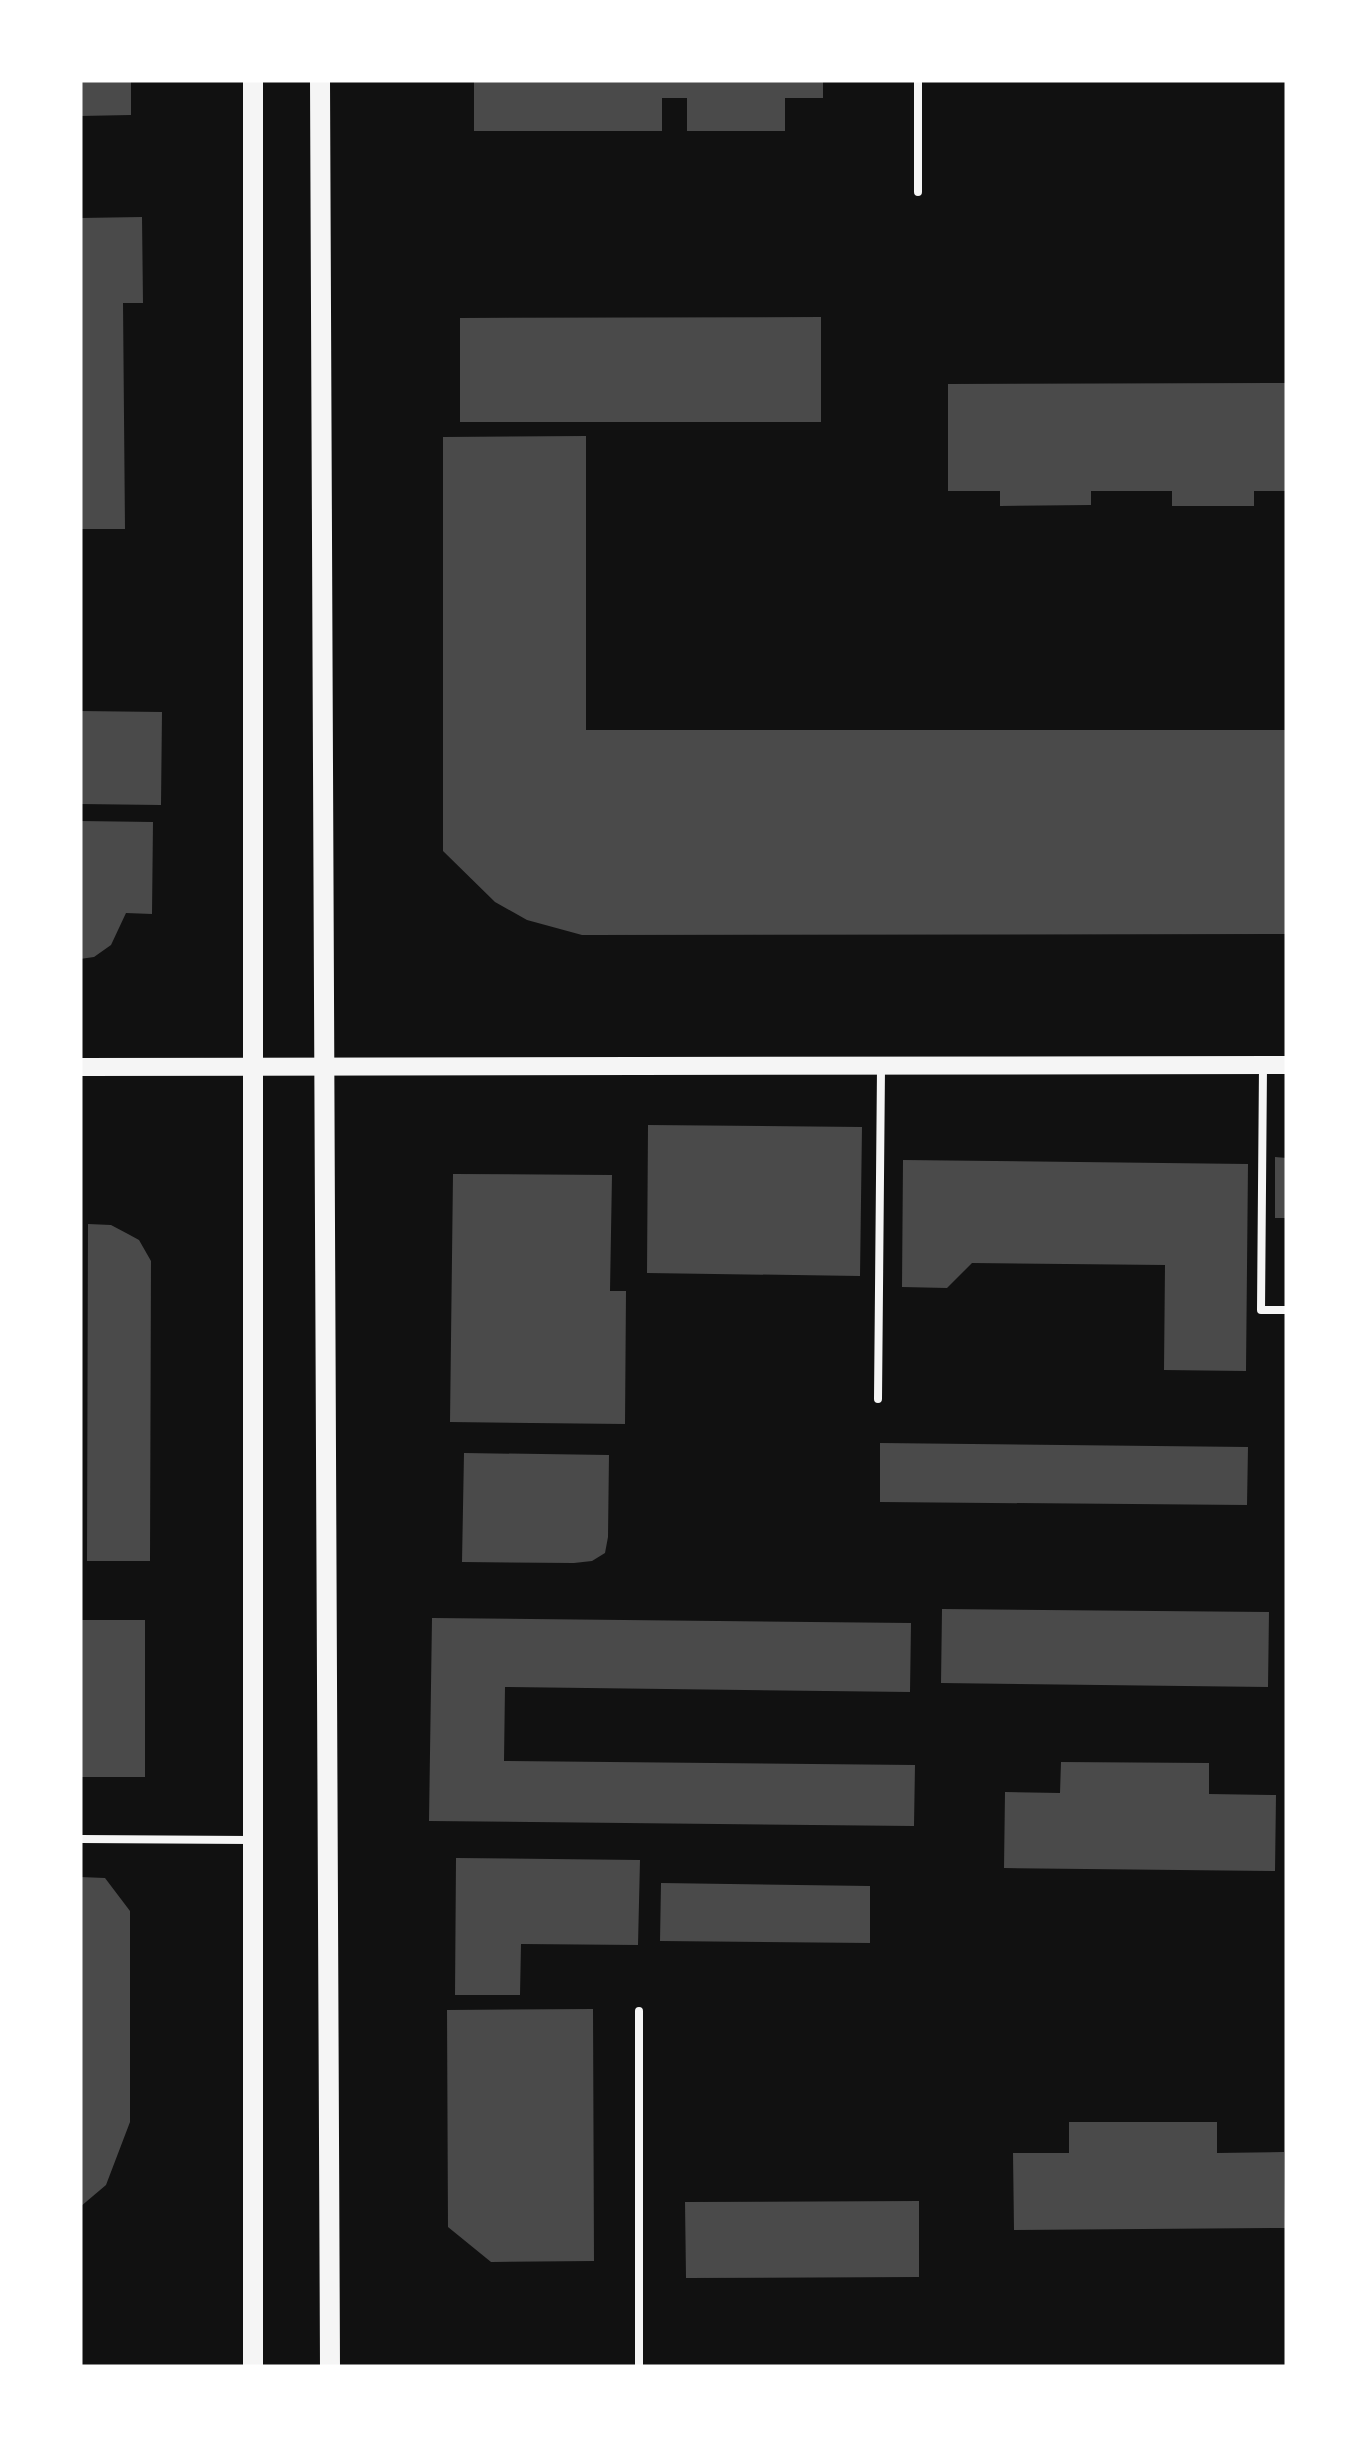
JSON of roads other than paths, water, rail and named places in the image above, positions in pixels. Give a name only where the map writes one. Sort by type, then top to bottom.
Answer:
[{"type":"main road","points":[[253,80],[253,2367]]},
{"type":"main road","points":[[320,80],[330,2367]]},
{"type":"street","points":[[80,1067],[1287,1065]]},
{"type":"lane","points":[[918,80],[918,192]]},
{"type":"lane","points":[[1263,1065],[1261,1310],[1287,1310]]},
{"type":"lane","points":[[878,1399],[881,1066]]},
{"type":"lane","points":[[80,1840],[253,1840]]},
{"type":"lane","points":[[639,2011],[640,2367]]}]
